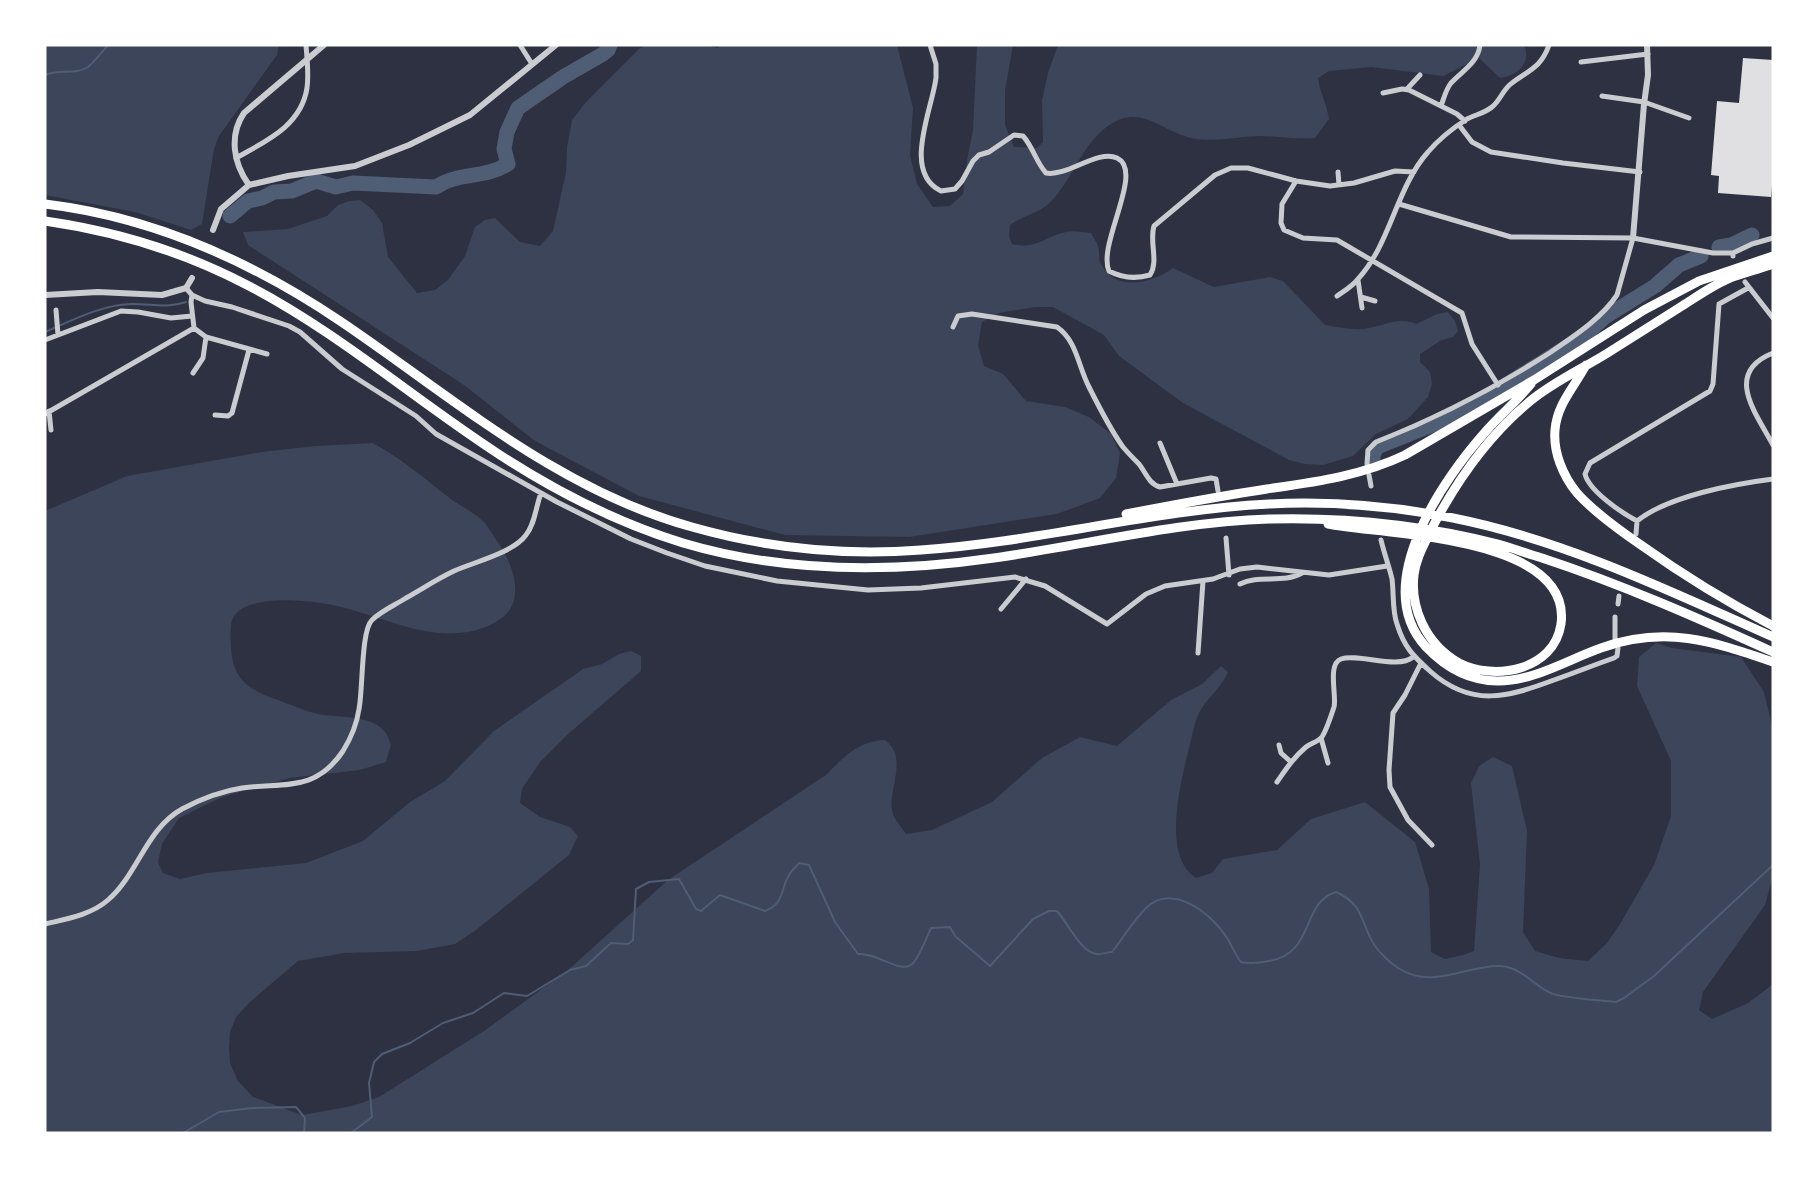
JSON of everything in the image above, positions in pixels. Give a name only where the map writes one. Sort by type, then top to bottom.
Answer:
[{"type":"highway","points":[[45,204],[104,214],[146,225],[216,251],[256,270],[343,323],[467,412],[537,458],[590,487],[645,512],[688,526],[732,537],[808,549],[878,552],[995,542],[1229,507],[1316,504],[1412,511],[1455,518],[1506,531],[1576,554],[1641,579],[1773,637]]},
{"type":"highway","points":[[45,222],[101,231],[141,242],[210,267],[248,285],[336,339],[496,453],[566,494],[639,528],[683,543],[728,554],[804,566],[919,567],[996,558],[1190,526],[1273,519],[1344,520],[1503,545],[1571,568],[1660,603],[1773,652]]},
{"type":"highway","points":[[995,542],[1189,502],[1325,481],[1383,466],[1534,380],[1644,310],[1699,281],[1773,256]]},
{"type":"highway","points":[[1448,536],[1522,562],[1544,579],[1557,600],[1561,624],[1551,647],[1544,655],[1524,667],[1500,672],[1474,669],[1449,657],[1427,633],[1418,614],[1414,596],[1414,572],[1424,544],[1449,496],[1492,437],[1546,389],[1729,279],[1773,264]]},
{"type":"highway","points":[[1586,365],[1561,405],[1554,431],[1559,461],[1577,492],[1609,521],[1659,558],[1706,589],[1773,626]]},
{"type":"highway","points":[[1534,380],[1457,466],[1415,542],[1407,562],[1405,592],[1410,620],[1422,643],[1441,662],[1464,675],[1500,681],[1529,676],[1618,642],[1647,637],[1685,637],[1701,640],[1773,662]]},
{"type":"street","points":[[236,158],[278,134],[293,120],[304,100],[307,87],[306,45]]},
{"type":"street","points":[[249,185],[243,178],[236,158],[234,136],[244,112],[324,45]]},
{"type":"street","points":[[520,45],[532,64]]},
{"type":"street","points":[[213,230],[221,209],[249,185],[306,172],[355,166],[410,145],[470,115],[556,45]]},
{"type":"street","points":[[930,45],[936,64],[936,78],[920,159],[929,183],[941,191],[955,189],[973,161],[1014,135],[1023,136],[1027,140],[1046,173],[1056,173],[1104,157],[1117,158],[1124,167],[1125,184],[1122,203],[1107,249],[1108,268],[1112,273],[1122,277],[1150,275],[1154,265],[1152,233],[1154,226],[1223,170],[1248,168],[1296,181],[1339,185],[1395,171],[1414,172]]},
{"type":"street","points":[[1441,106],[1449,85],[1474,61],[1480,45]]},
{"type":"street","points":[[1337,296],[1358,280],[1371,260],[1414,172],[1429,151],[1450,131],[1492,107],[1510,84],[1535,68],[1549,45]]},
{"type":"street","points":[[1367,465],[1368,450],[1376,442],[1464,404],[1498,385],[1572,338],[1617,296],[1633,238],[1648,75],[1647,45]]},
{"type":"street","points":[[1581,62],[1648,54]]},
{"type":"street","points":[[1407,89],[1420,75]]},
{"type":"street","points":[[1383,93],[1402,88],[1407,89],[1457,114],[1465,121]]},
{"type":"street","points":[[1602,96],[1644,102],[1689,118]]},
{"type":"street","points":[[1459,125],[1472,142],[1491,152],[1563,164],[1640,172]]},
{"type":"street","points":[[1338,172],[1339,185]]},
{"type":"street","points":[[1296,181],[1282,204],[1281,223],[1284,230],[1303,238],[1337,240],[1462,313],[1472,344],[1498,385]]},
{"type":"street","points":[[1399,204],[1511,237],[1633,238],[1733,255],[1752,244],[1773,238]]},
{"type":"street","points":[[45,295],[98,292],[162,296],[186,288],[192,278]]},
{"type":"street","points":[[1358,280],[1362,308]]},
{"type":"street","points":[[1637,521],[1592,486],[1585,474],[1590,463],[1710,392],[1713,384],[1719,304],[1747,285],[1773,318]]},
{"type":"street","points":[[186,288],[192,295],[205,301],[232,307],[300,332],[342,369],[416,416],[436,434],[541,493],[631,539],[705,566],[777,581],[867,590],[957,584],[1004,577],[1026,579],[1045,586],[1107,624],[1146,594],[1165,586],[1203,581],[1250,567],[1329,575],[1387,566]]},
{"type":"street","points":[[192,295],[194,328],[206,337],[267,354]]},
{"type":"street","points":[[1361,297],[1375,301]]},
{"type":"street","points":[[56,310],[57,329]]},
{"type":"street","points":[[45,340],[57,329],[121,311],[171,318],[192,316]]},
{"type":"street","points":[[953,327],[958,316],[972,314],[1057,327],[1067,334],[1088,385],[1123,447],[1154,485],[1160,487],[1211,478],[1216,479],[1218,491]]},
{"type":"street","points":[[51,430],[47,412],[194,328]]},
{"type":"street","points":[[193,373],[203,358],[206,337]]},
{"type":"street","points":[[215,415],[228,416],[232,413],[249,350]]},
{"type":"street","points":[[1773,353],[1758,359],[1751,367],[1746,392],[1773,445]]},
{"type":"street","points":[[1160,443],[1177,484]]},
{"type":"street","points":[[1369,475],[1371,486]]},
{"type":"street","points":[[1637,521],[1653,510],[1708,492],[1773,479]]},
{"type":"street","points":[[45,924],[79,916],[106,902],[118,890],[155,832],[181,810],[200,801],[238,789],[297,784],[312,779],[326,769],[342,753],[351,736],[359,710],[367,625],[378,615],[452,572],[504,551],[525,537],[541,493]]},
{"type":"street","points":[[1636,534],[1637,521]]},
{"type":"street","points":[[1226,538],[1228,574]]},
{"type":"street","points":[[1381,540],[1391,578],[1395,617],[1404,642],[1413,657],[1456,690],[1471,695],[1496,696],[1516,693],[1614,658],[1617,656],[1617,648]]},
{"type":"street","points":[[1240,584],[1249,579],[1293,578],[1304,572]]},
{"type":"street","points":[[1001,609],[1026,579]]},
{"type":"street","points":[[1198,653],[1203,581]]},
{"type":"street","points":[[1618,604],[1619,596]]},
{"type":"street","points":[[1615,617],[1615,638]]},
{"type":"street","points":[[1328,763],[1321,738],[1335,705],[1333,681],[1337,662],[1340,659],[1404,661],[1413,657]]},
{"type":"street","points":[[1421,663],[1393,713],[1389,778],[1390,787],[1408,820],[1432,845]]},
{"type":"street","points":[[1277,782],[1291,762],[1308,745],[1321,738]]},
{"type":"street","points":[[1279,746],[1281,753],[1291,762]]},
{"type":"shaded area","points":[[45,45],[279,45],[277,55],[219,136],[214,149],[202,224],[191,230],[135,212],[45,195]]},
{"type":"shaded area","points":[[647,45],[705,45],[718,48],[720,45],[897,45],[913,108],[910,155],[917,184],[933,207],[950,206],[963,194],[973,130],[977,45],[1013,45],[1005,91],[1005,125],[1014,147],[1037,148],[1043,142],[1042,100],[1058,45],[1524,45],[1526,57],[1521,68],[1512,75],[1500,78],[1479,58],[1443,76],[1371,67],[1329,71],[1318,78],[1329,119],[1315,138],[1260,136],[1214,140],[1196,139],[1149,120],[1131,117],[1121,119],[1111,124],[1094,139],[1051,202],[1010,225],[1009,236],[1012,244],[1021,245],[1035,244],[1069,231],[1091,233],[1098,246],[1101,264],[1116,279],[1125,282],[1145,281],[1173,268],[1214,287],[1270,277],[1283,281],[1325,325],[1359,329],[1403,321],[1416,324],[1437,314],[1448,312],[1455,321],[1458,331],[1453,337],[1440,341],[1420,354],[1420,362],[1430,372],[1432,384],[1428,397],[1408,419],[1376,434],[1353,456],[1323,465],[1289,460],[1183,403],[1119,356],[1104,335],[1053,307],[1035,307],[999,313],[982,322],[978,345],[984,366],[1003,374],[1026,401],[1065,407],[1089,417],[1111,434],[1120,453],[1116,478],[1100,498],[1057,514],[909,537],[785,535],[639,496],[535,441],[464,385],[248,245],[243,232],[288,229],[327,216],[338,205],[360,200],[373,210],[382,223],[388,257],[417,293],[435,290],[448,280],[465,256],[475,227],[485,220],[495,218],[520,242],[540,246],[553,231],[566,172],[567,147],[572,120],[586,102],[640,48]]},
{"type":"shaded area","points":[[373,443],[402,461],[484,522],[509,561],[514,577],[515,593],[510,610],[486,627],[466,632],[447,633],[408,627],[332,605],[309,601],[279,600],[251,605],[240,610],[232,621],[231,649],[233,662],[242,680],[266,696],[314,713],[373,723],[386,733],[391,745],[386,762],[360,770],[290,778],[222,797],[179,818],[162,844],[158,862],[163,873],[180,879],[207,873],[306,863],[363,841],[410,802],[445,781],[494,731],[583,669],[602,664],[619,654],[631,651],[641,656],[641,671],[567,735],[540,762],[522,789],[520,803],[540,817],[570,827],[578,836],[569,855],[476,930],[455,944],[417,951],[344,953],[298,961],[250,1002],[236,1017],[230,1032],[230,1063],[238,1081],[253,1097],[302,1115],[352,1106],[379,1097],[484,1031],[568,970],[668,880],[826,775],[845,756],[867,743],[885,740],[896,756],[896,775],[892,795],[893,814],[906,834],[932,830],[992,802],[1042,758],[1080,737],[1117,746],[1171,700],[1202,684],[1221,666],[1228,672],[1197,717],[1178,798],[1176,836],[1179,853],[1185,867],[1196,878],[1212,873],[1223,859],[1277,850],[1311,819],[1365,802],[1415,842],[1429,889],[1431,952],[1445,959],[1474,951],[1480,865],[1471,783],[1479,766],[1493,757],[1512,766],[1527,831],[1523,932],[1535,951],[1559,958],[1588,961],[1607,943],[1654,865],[1671,816],[1671,761],[1637,686],[1639,657],[1656,643],[1672,648],[1741,657],[1764,692],[1773,730],[1773,876],[1765,905],[1703,992],[1699,1010],[1712,1019],[1748,1003],[1773,984],[1773,1133],[45,1133],[45,511],[127,476],[261,452]]},
{"type":"building","points":[[1743,58],[1773,60],[1771,197],[1718,193],[1719,176],[1711,175],[1717,101],[1739,103]]},
{"type":"waterway","points":[[45,75],[88,67],[108,45]]},
{"type":"waterway","points":[[230,216],[248,201],[274,192],[292,191],[316,181],[336,187],[353,183],[436,187],[453,179],[499,169],[508,164],[504,149],[507,132],[518,108],[563,77],[603,54],[610,45]]},
{"type":"waterway","points":[[1719,247],[1731,245],[1752,235]]},
{"type":"waterway","points":[[1373,461],[1377,447],[1442,421],[1477,403],[1584,336],[1605,317],[1655,286],[1679,265],[1701,256]]},
{"type":"waterway","points":[[45,332],[108,307],[130,304],[171,305],[186,302]]},
{"type":"waterway","points":[[1773,697],[1773,704]]},
{"type":"waterway","points":[[351,1133],[372,1117],[369,1083],[374,1062],[382,1054],[410,1043],[443,1023],[473,1013],[504,993],[527,996],[570,970],[586,966],[611,943],[628,944],[633,940],[636,889],[649,882],[679,879],[696,909],[701,911],[720,895],[765,911],[779,900],[789,875],[799,863],[809,865],[835,922],[858,954],[866,954],[903,967],[914,962],[931,928],[950,927],[955,936],[990,966],[1033,919],[1049,911],[1057,911],[1086,949],[1099,954],[1112,952],[1146,908],[1157,901],[1168,898],[1191,905],[1212,920],[1221,929],[1241,962],[1265,962],[1284,956],[1294,949],[1317,906],[1336,892],[1357,909],[1370,938],[1380,952],[1395,966],[1411,974],[1437,977],[1488,966],[1501,966],[1525,975],[1550,993],[1572,998],[1616,1002],[1654,976],[1773,865]]},
{"type":"waterway","points":[[183,1133],[219,1112],[252,1108],[296,1107],[305,1118],[304,1133]]}]
